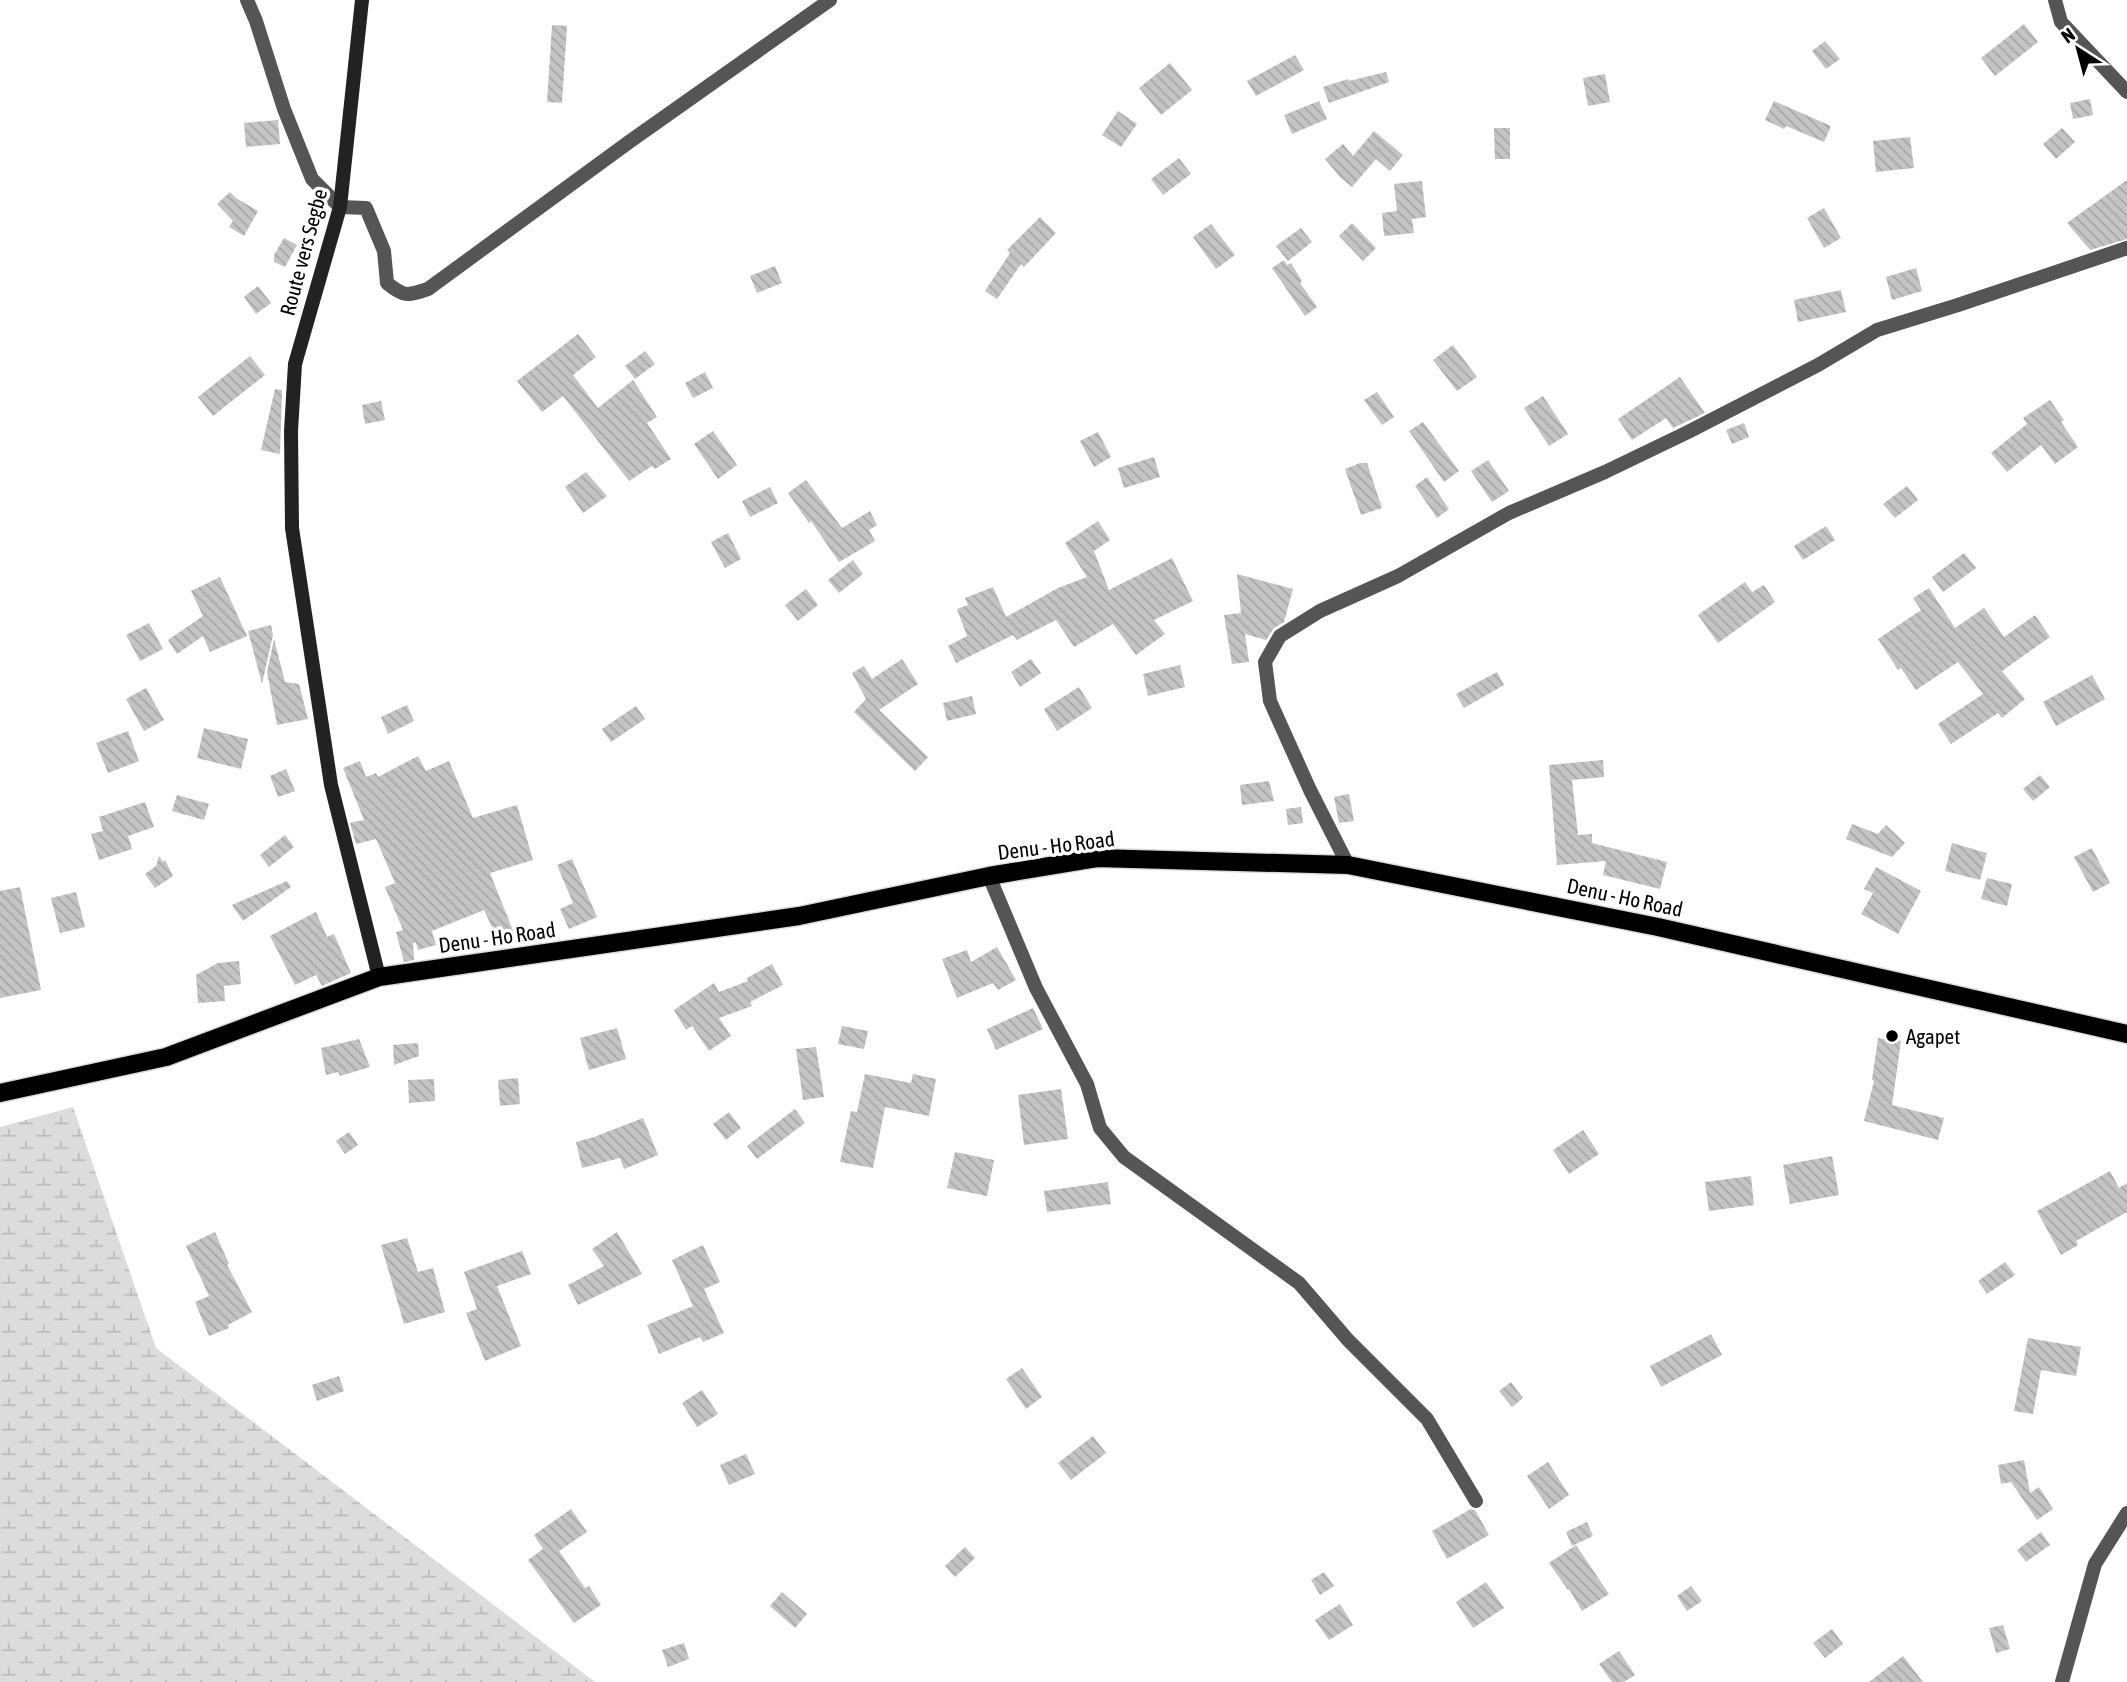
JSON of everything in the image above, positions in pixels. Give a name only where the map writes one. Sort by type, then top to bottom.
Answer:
[{"type":"main road","name":"Route vers Segbe","points":[[362,0],[340,207],[295,364],[291,431],[292,527],[331,785],[379,977]]},
{"type":"main road","name":"Denu - Ho Road","points":[[0,1093],[166,1057],[379,977],[799,916],[989,876],[1097,858],[1348,865],[1658,927],[2127,1034]]},
{"type":"street","points":[[247,0],[284,109],[312,179],[340,207],[366,208],[384,251],[387,283],[402,294],[411,295],[428,289],[830,0]]},
{"type":"street","points":[[2055,0],[2061,22],[2127,92]]},
{"type":"street","points":[[1348,865],[1310,790],[1270,701],[1265,662],[1280,635],[1320,611],[1398,576],[1508,513],[1688,432],[1818,365],[1877,330],[2127,248]]},
{"type":"street","points":[[989,876],[1036,988],[1087,1084],[1100,1128],[1124,1157],[1299,1283],[1348,1340],[1427,1419],[1476,1501]]},
{"type":"street","points":[[2062,1682],[2095,1564],[2127,1513]]},
{"type":"green space","points":[[73,1107],[156,1348],[595,1682],[0,1682],[0,1127]]},
{"type":"building","points":[[2024,24],[2038,42],[1995,76],[1981,58]]},
{"type":"building","points":[[552,25],[567,26],[562,103],[547,102]]},
{"type":"building","points":[[1825,41],[1840,59],[1826,69],[1812,51]]},
{"type":"building","points":[[1295,55],[1304,70],[1256,96],[1247,81]]},
{"type":"building","points":[[1170,63],[1192,90],[1161,115],[1139,88]]},
{"type":"building","points":[[1386,72],[1389,82],[1329,103],[1323,87]]},
{"type":"building","points":[[1605,74],[1610,102],[1588,106],[1583,78]]},
{"type":"building","points":[[2090,99],[2093,115],[2073,119],[2070,103]]},
{"type":"building","points":[[1319,101],[1327,119],[1292,134],[1284,115]]},
{"type":"building","points":[[1774,101],[1831,126],[1824,142],[1765,120]]},
{"type":"building","points":[[1118,111],[1137,124],[1121,147],[1102,135]]},
{"type":"building","points":[[278,120],[280,144],[246,147],[244,123]]},
{"type":"building","points":[[1494,128],[1510,128],[1510,159],[1495,159]]},
{"type":"building","points":[[2062,128],[2075,142],[2056,159],[2043,144]]},
{"type":"building","points":[[1374,131],[1403,155],[1390,171],[1376,159],[1352,187],[1325,159],[1343,144],[1353,156]]},
{"type":"building","points":[[1910,137],[1914,168],[1876,172],[1873,141]]},
{"type":"building","points":[[1179,158],[1191,174],[1163,195],[1151,179]]},
{"type":"building","points":[[2127,180],[2127,239],[2090,250],[2067,223]]},
{"type":"building","points":[[1422,181],[1426,217],[1412,219],[1414,233],[1384,236],[1382,213],[1397,211],[1394,184]]},
{"type":"building","points":[[230,192],[258,211],[244,236],[229,227],[233,221],[217,204]]},
{"type":"building","points":[[1824,208],[1841,238],[1824,248],[1807,218]]},
{"type":"building","points":[[1040,217],[1056,233],[1024,267],[1021,264],[997,299],[985,291],[1010,253],[1007,250]]},
{"type":"building","points":[[1352,223],[1376,248],[1363,261],[1339,236]]},
{"type":"building","points":[[1211,224],[1235,255],[1216,269],[1193,237]]},
{"type":"building","points":[[1301,228],[1312,242],[1288,261],[1276,246]]},
{"type":"building","points":[[284,238],[297,245],[285,267],[274,262],[274,255]]},
{"type":"building","points":[[1284,260],[1287,265],[1291,263],[1302,281],[1300,283],[1317,307],[1305,316],[1272,268]]},
{"type":"building","points":[[775,266],[782,283],[757,293],[750,276]]},
{"type":"building","points":[[1916,268],[1922,291],[1892,300],[1886,277]]},
{"type":"building","points":[[258,286],[271,303],[256,314],[244,297]]},
{"type":"building","points":[[1841,290],[1846,312],[1798,322],[1794,300]]},
{"type":"building","points":[[578,334],[596,357],[573,375],[598,408],[633,380],[657,417],[647,423],[671,459],[655,469],[652,466],[629,481],[563,396],[542,412],[517,381]]},
{"type":"building","points":[[1453,345],[1477,377],[1457,391],[1433,360]]},
{"type":"building","points":[[645,351],[655,364],[635,379],[625,366]]},
{"type":"building","points":[[250,356],[265,375],[213,416],[198,397]]},
{"type":"building","points":[[705,372],[713,388],[693,398],[685,383]]},
{"type":"building","points":[[1680,377],[1705,413],[1673,428],[1666,418],[1632,440],[1618,419]]},
{"type":"building","points":[[275,389],[282,390],[280,454],[261,450]]},
{"type":"building","points":[[1377,392],[1394,417],[1382,425],[1364,400]]},
{"type":"building","points":[[1543,396],[1568,434],[1549,446],[1524,408]]},
{"type":"building","points":[[2050,400],[2078,447],[2055,464],[2041,445],[2007,472],[1991,453],[2027,424],[2023,418]]},
{"type":"building","points":[[381,401],[385,420],[365,424],[362,405]]},
{"type":"building","points":[[1423,422],[1459,471],[1444,482],[1409,431]]},
{"type":"building","points":[[1744,423],[1749,437],[1732,444],[1726,430]]},
{"type":"building","points":[[713,431],[737,465],[718,479],[694,444]]},
{"type":"building","points":[[1098,432],[1111,457],[1094,467],[1080,441]]},
{"type":"building","points":[[1154,457],[1160,477],[1124,488],[1118,468]]},
{"type":"building","points":[[1488,460],[1509,491],[1492,502],[1471,471]]},
{"type":"building","points":[[1367,463],[1382,508],[1361,515],[1345,469]]},
{"type":"building","points":[[586,472],[607,496],[583,513],[565,487]]},
{"type":"building","points":[[1427,477],[1449,509],[1437,518],[1415,486]]},
{"type":"building","points":[[806,480],[842,528],[870,511],[877,525],[869,530],[875,541],[839,562],[788,493]]},
{"type":"building","points":[[1907,486],[1918,500],[1895,518],[1883,504]]},
{"type":"building","points":[[770,487],[778,503],[750,517],[742,501]]},
{"type":"building","points":[[1098,521],[1110,540],[1094,551],[1109,590],[1172,558],[1193,601],[1154,620],[1165,634],[1136,655],[1113,624],[1074,647],[1056,620],[1017,640],[1013,635],[956,663],[948,646],[967,636],[957,609],[968,605],[965,598],[993,587],[1006,617],[1058,588],[1087,577],[1065,543]]},
{"type":"building","points":[[1826,526],[1835,540],[1803,560],[1794,546]]},
{"type":"building","points":[[728,533],[741,559],[725,568],[711,542]]},
{"type":"building","points":[[1964,553],[1976,568],[1943,592],[1932,577]]},
{"type":"building","points":[[853,560],[863,574],[839,593],[828,580]]},
{"type":"building","points":[[1237,574],[1293,589],[1284,622],[1274,628],[1266,640],[1245,634],[1249,662],[1232,664],[1224,615],[1241,613]]},
{"type":"building","points":[[220,577],[247,636],[210,652],[203,636],[177,654],[168,640],[203,616],[191,591]]},
{"type":"building","points":[[1745,582],[1752,592],[1764,585],[1775,602],[1718,643],[1698,615]]},
{"type":"building","points":[[1929,588],[1955,628],[1984,608],[2004,637],[2035,615],[2050,637],[2002,671],[2025,699],[2002,718],[1998,713],[1951,744],[1938,724],[1983,694],[1958,662],[1916,690],[1901,668],[1898,670],[1878,639],[1921,610],[1913,598]]},
{"type":"building","points":[[806,589],[818,605],[798,621],[785,605]]},
{"type":"building","points":[[149,623],[163,649],[140,661],[126,635]]},
{"type":"building","points":[[271,625],[273,635],[262,684],[248,631]]},
{"type":"building","points":[[274,639],[285,682],[299,684],[308,719],[277,725],[267,672]]},
{"type":"building","points":[[902,659],[918,684],[879,710],[928,757],[915,771],[854,712],[866,699],[852,673],[864,666],[872,679]]},
{"type":"building","points":[[1031,659],[1041,673],[1020,687],[1011,672]]},
{"type":"building","points":[[1180,665],[1185,687],[1148,696],[1143,674]]},
{"type":"building","points":[[1497,672],[1504,685],[1464,708],[1456,694]]},
{"type":"building","points":[[2092,675],[2105,699],[2056,726],[2043,702]]},
{"type":"building","points":[[1079,687],[1092,708],[1057,731],[1044,709]]},
{"type":"building","points":[[146,688],[164,720],[144,731],[126,699]]},
{"type":"building","points":[[972,696],[976,714],[947,721],[943,703]]},
{"type":"building","points":[[407,705],[414,721],[388,734],[381,717]]},
{"type":"building","points":[[636,706],[645,719],[611,742],[602,729]]},
{"type":"building","points":[[204,728],[248,739],[241,769],[197,758]]},
{"type":"building","points":[[128,731],[139,761],[108,773],[96,743]]},
{"type":"building","points":[[418,756],[426,771],[449,761],[473,818],[517,805],[533,860],[490,873],[514,933],[498,940],[484,910],[432,931],[436,945],[418,950],[416,943],[413,943],[414,960],[404,962],[396,932],[403,930],[385,887],[395,883],[376,839],[356,844],[350,823],[364,820],[343,768],[360,761],[366,777],[376,773],[378,777]]},
{"type":"building","points":[[1603,760],[1604,777],[1572,780],[1578,835],[1592,834],[1592,843],[1667,862],[1660,889],[1603,875],[1606,861],[1557,865],[1549,765]]},
{"type":"building","points":[[286,769],[295,791],[278,797],[270,776]]},
{"type":"building","points":[[2040,775],[2050,787],[2033,801],[2023,789]]},
{"type":"building","points":[[1269,781],[1274,801],[1242,805],[1240,785]]},
{"type":"building","points":[[1349,794],[1354,821],[1339,823],[1334,797]]},
{"type":"building","points":[[177,795],[209,804],[204,820],[172,811]]},
{"type":"building","points":[[145,802],[154,827],[128,836],[132,849],[99,860],[91,834],[103,831],[99,817]]},
{"type":"building","points":[[1301,807],[1303,823],[1288,825],[1286,809]]},
{"type":"building","points":[[1852,824],[1878,834],[1886,825],[1905,843],[1892,857],[1846,839]]},
{"type":"building","points":[[285,835],[294,847],[269,867],[260,855]]},
{"type":"building","points":[[1952,843],[1987,853],[1980,880],[1945,871]]},
{"type":"building","points":[[2092,848],[2110,883],[2093,892],[2074,857]]},
{"type":"building","points":[[159,856],[163,862],[165,860],[173,876],[155,888],[145,874],[156,866]]},
{"type":"building","points":[[572,859],[597,917],[569,929],[560,909],[573,903],[557,865]]},
{"type":"building","points":[[1876,867],[1921,891],[1898,934],[1861,914],[1873,893],[1864,889]]},
{"type":"building","points":[[1987,878],[2012,884],[2007,906],[1981,899]]},
{"type":"building","points":[[287,881],[291,887],[243,921],[232,905]]},
{"type":"building","points":[[20,887],[41,990],[0,998],[0,891]]},
{"type":"building","points":[[76,892],[85,927],[60,933],[51,898]]},
{"type":"building","points":[[316,912],[327,937],[334,934],[351,973],[322,986],[316,975],[295,985],[270,936]]},
{"type":"building","points":[[997,947],[1016,980],[998,990],[993,983],[957,998],[942,959],[967,950],[971,962]]},
{"type":"building","points":[[239,961],[241,984],[224,986],[225,1001],[198,1003],[196,975],[218,963]]},
{"type":"building","points":[[772,964],[783,985],[750,1002],[752,1006],[719,1018],[731,1036],[709,1051],[692,1026],[686,1030],[674,1010],[714,983],[719,992],[748,981],[747,978]]},
{"type":"building","points":[[1033,1008],[1043,1029],[996,1050],[987,1029]]},
{"type":"building","points":[[842,1026],[868,1031],[864,1049],[838,1044]]},
{"type":"building","points":[[617,1028],[626,1059],[589,1070],[580,1038]]},
{"type":"building","points":[[1878,1038],[1901,1041],[1892,1105],[1944,1118],[1938,1140],[1864,1121],[1874,1081]]},
{"type":"building","points":[[359,1039],[370,1067],[340,1076],[338,1072],[326,1075],[321,1048]]},
{"type":"building","points":[[418,1043],[419,1056],[394,1065],[393,1045]]},
{"type":"building","points":[[816,1047],[824,1097],[803,1100],[796,1049]]},
{"type":"building","points":[[865,1074],[911,1083],[913,1074],[936,1079],[929,1116],[885,1107],[873,1168],[840,1162],[851,1111],[857,1112]]},
{"type":"building","points":[[518,1078],[520,1104],[500,1106],[498,1080]]},
{"type":"building","points":[[434,1079],[435,1101],[409,1103],[408,1080]]},
{"type":"building","points":[[1061,1089],[1068,1139],[1024,1145],[1018,1095]]},
{"type":"building","points":[[795,1109],[805,1123],[757,1159],[747,1146]]},
{"type":"building","points":[[729,1112],[741,1128],[726,1140],[713,1124]]},
{"type":"building","points":[[643,1118],[658,1155],[624,1169],[620,1158],[582,1168],[576,1142]]},
{"type":"building","points":[[1583,1130],[1599,1154],[1569,1174],[1553,1150]]},
{"type":"building","points":[[349,1132],[358,1145],[345,1154],[336,1141]]},
{"type":"building","points":[[955,1152],[994,1160],[987,1196],[947,1188]]},
{"type":"building","points":[[1832,1156],[1839,1195],[1790,1204],[1783,1165]]},
{"type":"building","points":[[2110,1171],[2119,1188],[2127,1183],[2127,1212],[2076,1241],[2078,1245],[2061,1255],[2037,1211]]},
{"type":"building","points":[[1751,1176],[1754,1205],[1709,1211],[1705,1182]]},
{"type":"building","points":[[1108,1182],[1111,1204],[1047,1212],[1044,1191]]},
{"type":"building","points":[[215,1232],[229,1264],[227,1265],[252,1312],[228,1325],[229,1328],[209,1336],[195,1302],[209,1296],[186,1246]]},
{"type":"building","points":[[617,1232],[642,1274],[578,1305],[568,1285],[604,1266],[592,1249]]},
{"type":"building","points":[[407,1238],[418,1272],[433,1268],[445,1312],[404,1324],[381,1245]]},
{"type":"building","points":[[703,1245],[720,1282],[704,1289],[724,1333],[703,1342],[700,1337],[659,1354],[647,1325],[693,1306],[672,1260]]},
{"type":"building","points":[[522,1251],[531,1274],[497,1286],[521,1346],[485,1361],[466,1313],[477,1309],[464,1272]]},
{"type":"building","points":[[2005,1262],[2015,1275],[1987,1294],[1978,1281]]},
{"type":"building","points":[[1711,1334],[1722,1355],[1661,1387],[1650,1366]]},
{"type":"building","points":[[2028,1338],[2081,1347],[2076,1376],[2041,1370],[2033,1414],[2014,1411]]},
{"type":"building","points":[[1022,1368],[1042,1397],[1026,1409],[1006,1379]]},
{"type":"building","points":[[339,1376],[344,1391],[317,1401],[312,1385]]},
{"type":"building","points":[[1511,1382],[1523,1398],[1512,1407],[1499,1391]]},
{"type":"building","points":[[702,1390],[718,1414],[697,1427],[682,1403]]},
{"type":"building","points":[[1093,1436],[1106,1453],[1071,1480],[1058,1463]]},
{"type":"building","points":[[746,1454],[755,1474],[729,1485],[720,1465]]},
{"type":"building","points":[[2024,1460],[2030,1493],[2039,1487],[2053,1509],[2037,1520],[2011,1482],[2001,1484],[1998,1465]]},
{"type":"building","points":[[1548,1462],[1569,1495],[1549,1509],[1527,1476]]},
{"type":"building","points":[[571,1509],[587,1532],[559,1551],[585,1588],[589,1586],[601,1605],[574,1623],[528,1560],[543,1549],[534,1535]]},
{"type":"building","points":[[1471,1509],[1475,1510],[1489,1535],[1447,1559],[1432,1531]]},
{"type":"building","points":[[1587,1522],[1593,1536],[1572,1546],[1566,1532]]},
{"type":"building","points":[[2041,1532],[2050,1545],[2026,1562],[2017,1550]]},
{"type":"building","points":[[1576,1545],[1609,1594],[1582,1611],[1549,1563]]},
{"type":"building","points":[[965,1547],[975,1558],[955,1577],[945,1566]]},
{"type":"building","points":[[1324,1572],[1334,1586],[1320,1595],[1311,1580]]},
{"type":"building","points":[[1486,1582],[1504,1608],[1473,1628],[1456,1602]]},
{"type":"building","points":[[1691,1586],[1702,1601],[1687,1611],[1677,1596]]},
{"type":"building","points":[[782,1592],[807,1614],[795,1628],[770,1606]]},
{"type":"building","points":[[1340,1604],[1353,1625],[1329,1640],[1315,1620]]},
{"type":"building","points":[[2003,1625],[2010,1649],[1996,1653],[1989,1628]]},
{"type":"building","points":[[1832,1629],[1843,1644],[1825,1658],[1813,1643]]},
{"type":"building","points":[[684,1643],[689,1659],[668,1667],[662,1650]]},
{"type":"building","points":[[1619,1651],[1635,1675],[1624,1682],[1612,1682],[1599,1664]]},
{"type":"building","points":[[1903,1656],[1923,1682],[1869,1682]]},
{"type":"place","name":"Agapet","points":[[1892,1036]]}]
